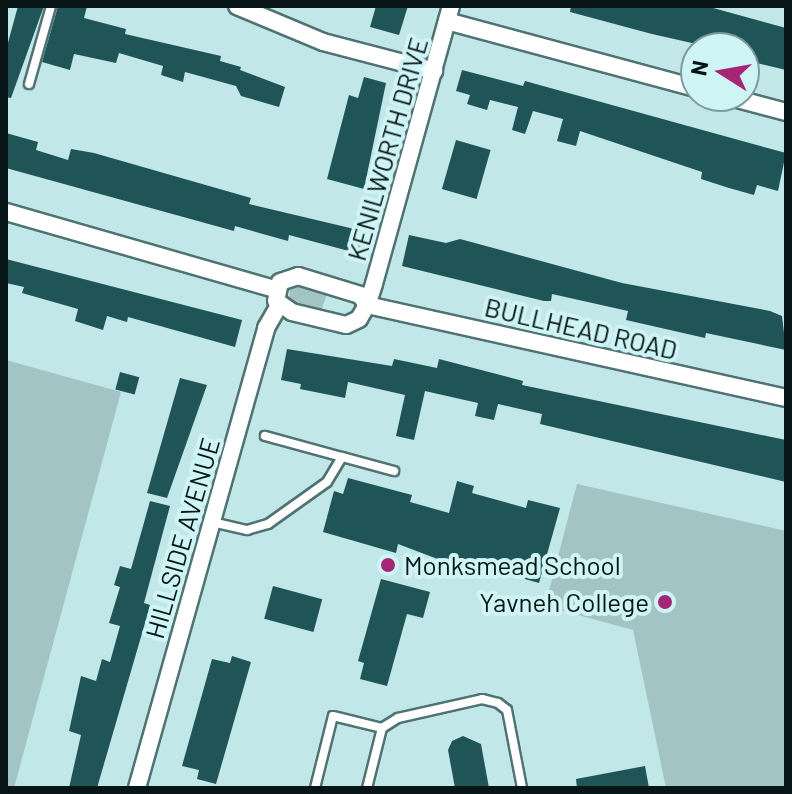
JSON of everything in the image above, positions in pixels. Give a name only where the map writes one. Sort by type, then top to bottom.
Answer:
[{"type":"street","points":[[237,6],[323,42],[434,71]]},
{"type":"street","points":[[449,14],[680,83]]},
{"type":"street","name":"KENILWORTH DRIVE","points":[[367,305],[449,14]]},
{"type":"street","points":[[760,105],[786,112]]},
{"type":"street","points":[[6,212],[278,296],[346,325],[359,319],[367,305]]},
{"type":"street","name":"BULLHEAD ROAD","points":[[278,296],[288,277],[298,276],[351,291],[367,305],[786,398]]},
{"type":"street","name":"HILLSIDE AVENUE","points":[[137,788],[266,328],[278,296]]},
{"type":"lane","points":[[29,84],[51,6]]},
{"type":"lane","points":[[265,436],[394,471]]},
{"type":"lane","points":[[212,522],[247,530],[268,524],[327,482],[342,457]]},
{"type":"lane","points":[[367,788],[382,728],[398,718],[482,699],[498,703],[507,710],[522,788]]},
{"type":"lane","points":[[315,788],[333,716],[382,728]]},
{"type":"shaded area","points":[[298,283],[342,296],[327,294],[321,311],[290,300],[289,287]]},
{"type":"shaded area","points":[[6,360],[121,392],[14,788],[6,788]]},
{"type":"shaded area","points":[[577,484],[786,531],[786,788],[666,788],[633,630],[545,606]]},
{"type":"building","points":[[18,6],[44,6],[11,98],[6,97],[6,50]]},
{"type":"building","points":[[58,6],[87,6],[84,18],[126,29],[125,34],[221,56],[220,61],[285,87],[279,107],[241,96],[236,86],[185,72],[183,82],[161,75],[163,66],[119,53],[116,63],[74,54],[70,70],[42,62]]},
{"type":"building","points":[[376,6],[408,6],[399,35],[370,27]]},
{"type":"building","points":[[571,6],[706,6],[786,28],[786,70],[760,64],[760,32],[680,32],[680,40],[570,12]]},
{"type":"building","points":[[462,70],[523,86],[525,81],[786,153],[778,191],[757,185],[754,195],[729,188],[701,179],[702,172],[580,131],[576,146],[557,141],[563,119],[533,111],[525,134],[512,130],[518,107],[490,100],[487,110],[467,104],[470,95],[456,91]]},
{"type":"building","points":[[364,77],[386,83],[364,189],[327,179],[349,95],[358,98]]},
{"type":"building","points":[[6,133],[38,142],[36,150],[68,160],[71,149],[94,153],[251,198],[249,204],[367,232],[360,254],[289,235],[288,241],[235,226],[234,231],[6,168]]},
{"type":"building","points":[[456,140],[491,150],[477,199],[442,189]]},
{"type":"building","points":[[409,235],[446,243],[460,239],[622,283],[770,311],[782,316],[786,350],[706,333],[705,338],[626,320],[628,311],[552,294],[551,301],[544,301],[402,266]]},
{"type":"building","points":[[6,259],[242,320],[235,347],[128,317],[127,322],[107,316],[103,330],[75,321],[78,309],[22,293],[24,287],[6,283]]},
{"type":"building","points":[[287,349],[392,366],[394,359],[437,368],[439,359],[523,381],[522,385],[786,440],[786,482],[540,424],[542,414],[498,404],[494,420],[475,416],[478,403],[425,391],[414,440],[396,436],[405,395],[348,382],[345,398],[300,389],[301,384],[281,380]]},
{"type":"building","points":[[120,372],[139,377],[135,395],[115,389]]},
{"type":"building","points":[[180,378],[207,385],[167,498],[147,493]]},
{"type":"building","points":[[348,478],[412,495],[410,502],[449,513],[457,481],[474,486],[472,493],[526,508],[528,500],[560,508],[539,583],[479,566],[477,574],[398,544],[396,553],[323,532],[334,491],[343,494]]},
{"type":"building","points":[[150,501],[170,506],[144,603],[150,605],[145,623],[97,788],[69,788],[81,735],[69,731],[81,676],[96,681],[102,659],[110,662],[120,626],[109,623],[120,587],[114,585],[120,566],[131,569]]},
{"type":"building","points":[[381,579],[430,592],[423,618],[407,614],[387,686],[360,679],[364,663],[358,661]]},
{"type":"building","points":[[273,586],[322,599],[313,632],[264,619]]},
{"type":"building","points":[[232,656],[251,662],[216,784],[197,779],[199,770],[182,766],[212,659],[230,663]]},
{"type":"building","points":[[463,736],[481,744],[489,788],[455,788],[448,750],[452,741]]},
{"type":"building","points":[[645,766],[649,788],[577,788],[576,779]]},
{"type":"place","name":"Monksmead School","points":[[388,565]]},
{"type":"place","name":"Yavneh College","points":[[665,602]]}]
